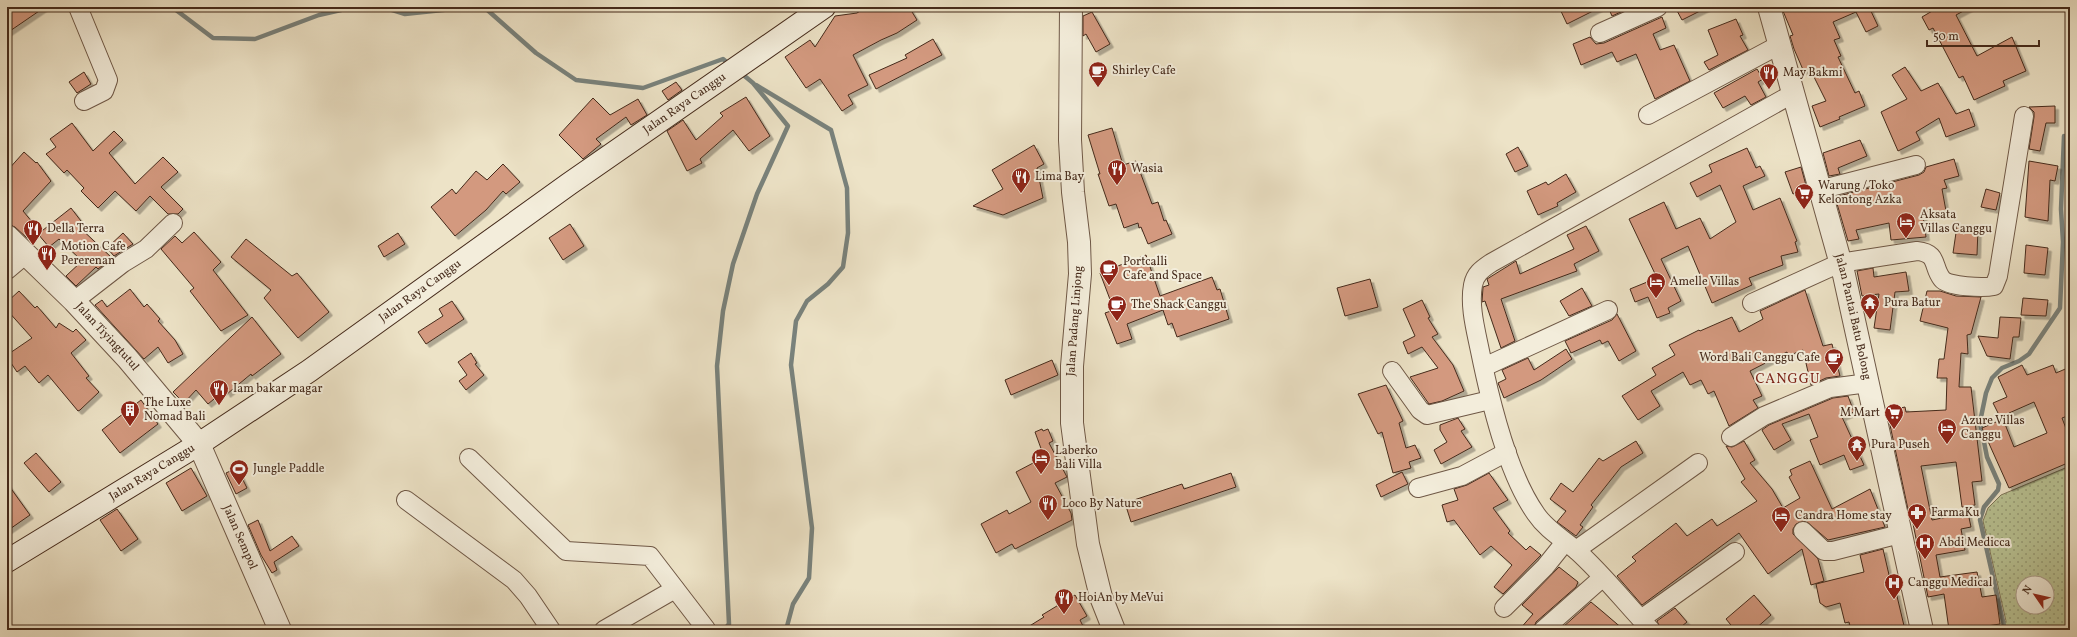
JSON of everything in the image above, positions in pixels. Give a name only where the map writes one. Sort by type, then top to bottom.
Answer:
[{"type":"street","points":[[78,7],[108,80],[104,91],[84,102]]},
{"type":"street","name":"Jalan Raya Canggu","points":[[7,562],[199,444],[321,362],[569,184],[824,7]]},
{"type":"street","name":"Jalan Padang Linjong","points":[[1071,7],[1070,140],[1080,274],[1072,366],[1072,424],[1088,544],[1101,597],[1114,630]]},
{"type":"street","points":[[1600,33],[1658,7]]},
{"type":"street","name":"Jalan Pantai Batu Bolong","points":[[1769,7],[1840,263],[1922,630]]},
{"type":"street","points":[[1648,116],[1779,45]]},
{"type":"street","points":[[1735,552],[1646,625],[1571,546],[1536,515],[1513,470],[1490,400],[1475,326],[1472,296],[1475,280],[1481,269],[1794,93]]},
{"type":"street","points":[[1752,303],[1840,263],[1917,251],[1925,252],[1935,261],[1941,279],[1950,285],[1994,286],[1998,276],[2024,116]]},
{"type":"street","points":[[1820,190],[1916,165]]},
{"type":"street","points":[[74,301],[123,263],[146,248],[173,224]]},
{"type":"street","name":"Jalan Tiyingtutul","points":[[7,236],[74,301],[127,358],[199,444]]},
{"type":"street","points":[[7,270],[26,254]]},
{"type":"street","points":[[1484,367],[1608,310]]},
{"type":"street","points":[[1392,371],[1420,410],[1426,415],[1490,400]]},
{"type":"street","points":[[1731,437],[1764,416],[1830,388],[1868,383]]},
{"type":"street","name":"Jalan Sempol","points":[[199,444],[280,630]]},
{"type":"street","points":[[1418,488],[1462,476],[1507,452]]},
{"type":"street","points":[[469,458],[566,551],[650,556],[706,629]]},
{"type":"street","points":[[1504,608],[1545,567],[1571,546],[1698,463]]},
{"type":"street","points":[[406,500],[514,580],[528,596],[551,630]]},
{"type":"street","points":[[1803,531],[1824,551],[1833,551],[1900,534]]},
{"type":"street","points":[[1543,630],[1602,578]]},
{"type":"street","points":[[604,630],[675,589]]},
{"type":"green space","points":[[2070,466],[2070,630],[2000,630],[2006,621],[1983,521],[1988,508],[2001,495]]},
{"type":"building","points":[[7,7],[45,7],[7,33]]},
{"type":"building","points":[[866,7],[909,7],[917,20],[897,33],[853,55],[868,85],[848,95],[853,104],[842,111],[820,79],[806,88],[785,57],[810,40],[815,47],[835,16],[857,13]]},
{"type":"building","points":[[1559,7],[1601,7],[1567,24]]},
{"type":"building","points":[[1608,7],[1632,7],[1612,16]]},
{"type":"building","points":[[1675,7],[1708,7],[1682,20]]},
{"type":"building","points":[[1792,7],[1869,7],[1878,26],[1866,32],[1856,12],[1833,22],[1840,38],[1834,40],[1841,56],[1838,57],[1855,93],[1859,91],[1865,106],[1839,117],[1840,119],[1820,127],[1812,106],[1826,101],[1810,69],[1804,72],[1794,49],[1790,36],[1793,35],[1783,11]]},
{"type":"building","points":[[1939,7],[1971,7],[1956,15],[1977,56],[2012,37],[2026,71],[2003,81],[2005,86],[1974,100],[1963,76],[1959,78],[1933,28],[1929,30],[1922,17]]},
{"type":"building","points":[[1092,12],[1110,44],[1096,52],[1086,34],[1083,36],[1083,16]]},
{"type":"building","points":[[1662,17],[1666,28],[1653,34],[1660,50],[1674,45],[1690,81],[1655,99],[1636,54],[1617,62],[1612,52],[1581,65],[1573,44],[1590,37],[1596,44],[1604,43]]},
{"type":"building","points":[[1736,19],[1743,35],[1740,36],[1748,50],[1709,70],[1704,62],[1718,55],[1708,30]]},
{"type":"building","points":[[933,39],[942,55],[876,89],[869,75],[907,58],[905,55]]},
{"type":"building","points":[[1905,67],[1921,91],[1938,83],[1956,114],[1969,109],[1975,126],[1946,137],[1939,118],[1916,132],[1920,140],[1898,151],[1881,112],[1907,99],[1892,75]]},
{"type":"building","points":[[1757,69],[1763,79],[1758,82],[1766,97],[1751,105],[1745,96],[1723,108],[1714,93]]},
{"type":"building","points":[[84,72],[91,84],[77,93],[69,82]]},
{"type":"building","points":[[676,82],[682,90],[668,100],[662,91]]},
{"type":"building","points":[[746,97],[770,136],[749,151],[733,130],[700,159],[702,163],[687,171],[667,131],[683,120],[696,140],[723,116],[720,113]]},
{"type":"building","points":[[593,98],[610,115],[638,99],[647,115],[631,125],[626,117],[596,139],[601,144],[583,159],[559,135]]},
{"type":"building","points":[[2055,106],[2055,123],[2046,123],[2040,151],[2029,149],[2034,112],[2029,107]]},
{"type":"building","points":[[72,123],[93,151],[114,131],[123,140],[109,153],[135,184],[163,157],[178,172],[161,187],[183,209],[178,214],[168,214],[150,196],[136,211],[115,191],[98,208],[81,191],[84,188],[67,170],[64,173],[46,154],[56,147],[50,139]]},
{"type":"building","points":[[1112,128],[1123,165],[1136,161],[1152,204],[1158,202],[1164,221],[1166,220],[1172,234],[1148,244],[1141,227],[1139,228],[1138,223],[1124,228],[1116,204],[1109,206],[1098,174],[1100,174],[1088,135]]},
{"type":"building","points":[[1860,140],[1867,156],[1838,168],[1840,174],[1829,176],[1823,153]]},
{"type":"building","points":[[1034,145],[1044,164],[1037,168],[1043,198],[1003,215],[973,206],[1003,189],[992,170]]},
{"type":"building","points":[[1518,147],[1528,166],[1515,172],[1506,154]]},
{"type":"building","points":[[1747,148],[1756,168],[1760,166],[1765,176],[1743,186],[1753,210],[1780,198],[1797,241],[1795,242],[1798,252],[1781,256],[1783,265],[1749,278],[1752,285],[1712,303],[1688,246],[1661,259],[1681,301],[1668,308],[1670,313],[1657,318],[1648,297],[1635,302],[1630,289],[1657,278],[1629,219],[1664,202],[1676,229],[1700,218],[1710,239],[1736,222],[1720,185],[1697,197],[1690,183],[1712,172],[1709,165]]},
{"type":"building","points":[[24,152],[36,163],[37,162],[51,181],[23,211],[38,229],[27,238],[15,227],[7,224],[7,171]]},
{"type":"building","points":[[1954,159],[1959,176],[1944,180],[1947,188],[1942,189],[1946,211],[1923,216],[1926,237],[1891,240],[1889,223],[1856,230],[1859,239],[1848,241],[1835,197],[1919,175],[1924,172],[1926,167]]},
{"type":"building","points":[[2029,161],[2058,166],[2055,181],[2050,180],[2048,221],[2025,217]]},
{"type":"building","points":[[503,164],[520,182],[506,194],[503,191],[486,210],[455,236],[431,207],[452,189],[456,194],[476,171],[487,180]]},
{"type":"building","points":[[1801,167],[1807,189],[1793,194],[1785,172]]},
{"type":"building","points":[[1566,174],[1576,192],[1557,203],[1558,206],[1538,215],[1527,191],[1546,182],[1548,185]]},
{"type":"building","points":[[1986,189],[2000,193],[1996,210],[1981,207]]},
{"type":"building","points":[[71,208],[81,221],[76,224],[112,258],[98,269],[96,267],[76,286],[66,276],[82,261],[59,239],[49,247],[38,234]]},
{"type":"building","points":[[570,224],[584,246],[563,260],[549,238]]},
{"type":"building","points":[[1586,226],[1599,251],[1574,264],[1577,271],[1501,299],[1515,341],[1501,348],[1485,301],[1482,302],[1483,287],[1489,285],[1487,279],[1516,261],[1520,274],[1574,249],[1567,235]]},
{"type":"building","points":[[1957,226],[1978,228],[1977,255],[1953,253]]},
{"type":"building","points":[[194,232],[221,262],[213,270],[248,315],[221,331],[190,291],[194,288],[161,249],[175,236],[182,243]]},
{"type":"building","points":[[123,233],[133,244],[114,256],[107,248]]},
{"type":"building","points":[[398,233],[405,244],[384,257],[378,246]]},
{"type":"building","points":[[246,239],[292,276],[297,273],[329,312],[298,338],[264,298],[271,290],[231,257]]},
{"type":"building","points":[[2026,245],[2048,248],[2045,275],[2024,273]]},
{"type":"building","points":[[1146,255],[1160,296],[1212,277],[1217,290],[1220,289],[1229,319],[1177,337],[1172,323],[1168,325],[1163,310],[1127,324],[1132,339],[1117,344],[1105,313],[1114,310],[1100,273]]},
{"type":"building","points":[[1873,268],[1874,277],[1906,272],[1909,291],[1895,292],[1890,330],[1874,328],[1879,294],[1862,296],[1857,271]]},
{"type":"building","points":[[1370,279],[1378,307],[1345,316],[1337,288]]},
{"type":"building","points":[[1582,288],[1592,306],[1569,316],[1560,301]]},
{"type":"building","points":[[130,289],[144,307],[147,304],[160,319],[158,321],[175,340],[183,354],[168,363],[158,347],[144,359],[95,305],[102,300],[107,307]]},
{"type":"building","points":[[1805,290],[1823,346],[1832,344],[1840,376],[1826,378],[1811,385],[1803,350],[1788,356],[1787,352],[1750,371],[1762,396],[1753,400],[1758,408],[1729,426],[1714,391],[1708,394],[1701,380],[1690,385],[1683,372],[1651,391],[1660,406],[1638,420],[1622,396],[1656,375],[1652,368],[1675,355],[1669,345],[1699,330],[1700,331],[1732,317],[1739,332],[1763,319],[1760,311]]},
{"type":"building","points":[[19,291],[35,308],[37,306],[56,328],[59,323],[73,332],[76,329],[86,340],[71,353],[89,376],[86,378],[99,392],[80,410],[78,411],[48,375],[39,383],[25,366],[17,372],[7,357],[7,355],[32,338],[7,310],[7,302]]},
{"type":"building","points":[[1927,291],[1940,291],[1956,296],[1981,297],[1971,334],[1967,335],[1968,354],[1961,353],[1959,387],[1971,387],[1982,481],[1972,482],[1975,505],[1962,507],[1956,462],[1921,466],[1932,520],[1968,513],[1971,527],[1961,529],[1965,550],[1936,555],[1940,577],[1977,572],[1982,597],[1996,595],[2000,624],[1987,626],[1987,630],[1949,630],[1944,594],[1928,597],[1911,514],[1909,514],[1887,411],[1905,407],[1906,412],[1946,410],[1947,378],[1937,378],[1939,359],[1944,359],[1948,328],[1920,321]]},
{"type":"building","points":[[2023,298],[2048,300],[2046,316],[2021,315]]},
{"type":"building","points":[[1422,300],[1430,317],[1428,318],[1438,334],[1432,337],[1453,365],[1464,391],[1442,401],[1429,404],[1410,377],[1438,368],[1422,347],[1408,354],[1403,342],[1415,336],[1403,309]]},
{"type":"building","points":[[452,301],[464,319],[426,344],[418,332],[443,316],[439,309]]},
{"type":"building","points":[[1617,314],[1636,351],[1619,361],[1608,341],[1602,344],[1600,340],[1571,353],[1565,341],[1612,320]]},
{"type":"building","points":[[252,317],[281,354],[252,376],[251,374],[227,394],[225,390],[208,404],[196,390],[184,403],[173,392]]},
{"type":"building","points":[[2000,317],[2021,318],[2019,337],[2013,337],[2010,359],[1987,356],[1978,336],[1998,338]]},
{"type":"building","points":[[1566,349],[1572,359],[1541,380],[1504,398],[1498,383],[1506,379],[1502,370],[1528,358],[1534,370]]},
{"type":"building","points":[[471,353],[477,363],[475,364],[484,375],[466,390],[459,381],[467,375],[458,362]]},
{"type":"building","points":[[1052,360],[1058,375],[1011,395],[1005,380]]},
{"type":"building","points":[[2022,365],[2027,375],[2053,365],[2056,373],[2070,367],[2070,415],[2062,418],[2070,439],[2070,462],[2009,488],[1982,428],[2003,419],[2014,447],[2047,433],[2034,402],[2000,417],[1993,403],[2007,397],[1998,377]]},
{"type":"building","points":[[1386,385],[1403,421],[1399,423],[1406,448],[1415,445],[1421,458],[1409,462],[1411,468],[1393,473],[1382,432],[1378,434],[1358,394]]},
{"type":"building","points":[[1848,396],[1854,412],[1842,417],[1864,465],[1850,470],[1844,455],[1820,465],[1810,440],[1818,437],[1809,414],[1782,424],[1791,440],[1774,450],[1762,430],[1769,425],[1833,398]]},
{"type":"building","name":"The Luxe Nomad Bali","points":[[141,400],[158,424],[120,453],[102,430]]},
{"type":"building","points":[[1458,418],[1465,429],[1461,431],[1472,447],[1441,464],[1434,450],[1447,442],[1440,430],[1440,425]]},
{"type":"building","points":[[1042,429],[1043,431],[1048,429],[1053,441],[1049,443],[1067,477],[1055,483],[1071,513],[1072,520],[1015,549],[1012,544],[996,553],[981,524],[1007,510],[1009,514],[1031,502],[1016,472],[1035,462],[1034,459],[1043,454],[1035,432]]},
{"type":"building","points":[[1636,441],[1643,453],[1621,467],[1591,505],[1593,507],[1580,525],[1583,527],[1576,536],[1557,522],[1566,511],[1550,499],[1561,483],[1573,492],[1599,458],[1603,461]]},
{"type":"building","points":[[1744,441],[1755,460],[1750,463],[1772,489],[1783,508],[1800,498],[1789,477],[1792,475],[1790,470],[1810,461],[1832,509],[1870,489],[1885,527],[1828,540],[1806,521],[1796,524],[1793,529],[1793,534],[1818,559],[1824,581],[1811,585],[1802,549],[1768,574],[1739,533],[1642,605],[1617,576],[1636,561],[1632,557],[1676,523],[1687,536],[1712,519],[1717,526],[1757,501],[1741,482],[1745,479],[1726,446],[1732,447]]},
{"type":"building","points":[[36,453],[61,482],[49,492],[24,463]]},
{"type":"building","points":[[191,468],[207,496],[182,511],[166,483]]},
{"type":"building","points":[[237,468],[247,488],[236,494],[226,473]]},
{"type":"building","points":[[1402,472],[1408,484],[1381,497],[1376,485]]},
{"type":"building","points":[[1231,473],[1236,487],[1131,522],[1125,503],[1182,484],[1184,489]]},
{"type":"building","points":[[1489,473],[1508,500],[1493,508],[1510,531],[1508,533],[1526,550],[1530,546],[1541,555],[1503,594],[1494,587],[1512,565],[1491,546],[1480,555],[1454,520],[1447,522],[1442,505],[1458,500],[1454,489],[1467,485]]},
{"type":"building","points":[[7,483],[30,515],[7,531]]},
{"type":"building","points":[[117,509],[138,539],[121,551],[100,520]]},
{"type":"building","points":[[258,520],[270,551],[292,536],[299,546],[274,562],[277,570],[272,573],[261,555],[248,525]]},
{"type":"building","points":[[1883,549],[1893,592],[1896,592],[1905,630],[1851,630],[1849,622],[1845,623],[1840,603],[1826,607],[1820,603],[1816,584],[1864,572],[1860,555]]},
{"type":"building","points":[[1559,567],[1578,582],[1576,587],[1536,622],[1533,630],[1519,630],[1533,614],[1522,605]]},
{"type":"building","points":[[1075,595],[1087,616],[1080,620],[1085,630],[1023,630],[1044,617],[1042,615]]},
{"type":"building","points":[[1754,595],[1771,615],[1754,630],[1735,630],[1726,619]]},
{"type":"building","points":[[1591,602],[1624,630],[1566,630],[1563,627]]},
{"type":"building","points":[[1675,608],[1687,622],[1677,630],[1661,630],[1657,621]]},
{"type":"waterway","points":[[172,7],[213,38],[255,39],[319,15],[354,7]]},
{"type":"waterway","points":[[383,7],[405,14],[471,7]]},
{"type":"waterway","points":[[484,7],[536,53],[576,80],[643,88],[723,59],[730,65]]},
{"type":"waterway","points":[[724,630],[729,624],[717,366],[723,311],[733,264],[757,194],[788,126],[753,83],[741,73]]},
{"type":"waterway","points":[[756,85],[831,130],[847,188],[848,233],[843,267],[828,284],[807,301],[796,321],[791,365],[812,528],[809,578],[793,604],[786,630]]},
{"type":"waterway","points":[[2005,630],[1980,520],[1984,507],[1998,490],[1999,484],[1987,457],[1980,422],[1986,393],[1992,378],[2002,368],[2019,361],[2029,354],[2060,308],[2063,242],[2061,209],[2064,136]]},
{"type":"place","name":"Shirley Cafe","points":[[1098,88]]},
{"type":"place","name":"May Bakmi","points":[[1769,90]]},
{"type":"place","name":"Wasia","points":[[1117,186]]},
{"type":"place","name":"Lima Bay","points":[[1021,194]]},
{"type":"place","name":"Warung / Toko Kelontong Azka","points":[[1804,210]]},
{"type":"place","name":"Aksata Villas Canggu","points":[[1906,239]]},
{"type":"place","name":"Della Terra","points":[[33,246]]},
{"type":"place","name":"Motion Cafe Pererenan","points":[[47,271]]},
{"type":"place","name":"Portcalli Cafe and Space","points":[[1109,286]]},
{"type":"place","name":"Amelle Villas","points":[[1656,299]]},
{"type":"place","name":"Pura Batur","points":[[1870,320]]},
{"type":"place","name":"The Shack Canggu","points":[[1117,322]]},
{"type":"place","name":"Word Bali Canggu Cafe","points":[[1834,375]]},
{"type":"place","name":"Iam bakar magar","points":[[219,406]]},
{"type":"place","name":"The Luxe Nomad Bali","points":[[130,427]]},
{"type":"place","name":"M Mart","points":[[1894,430]]},
{"type":"place","name":"Azure Villas Canggu","points":[[1947,445]]},
{"type":"place","name":"Pura Puseh","points":[[1857,462]]},
{"type":"place","name":"Laberko Bali Villa","points":[[1041,475]]},
{"type":"place","name":"Jungle Paddle","points":[[239,486]]},
{"type":"place","name":"Loco By Nature","points":[[1048,521]]},
{"type":"place","name":"FarmaKu","points":[[1917,530]]},
{"type":"place","name":"Candra Home stay","points":[[1781,533]]},
{"type":"place","name":"Abdi Medicca","points":[[1925,560]]},
{"type":"place","name":"Canggu Medical","points":[[1894,600]]},
{"type":"place","name":"HoiAn by MeVui","points":[[1064,615]]},
{"type":"district","name":"CANGGU","points":[[1788,379]]}]
